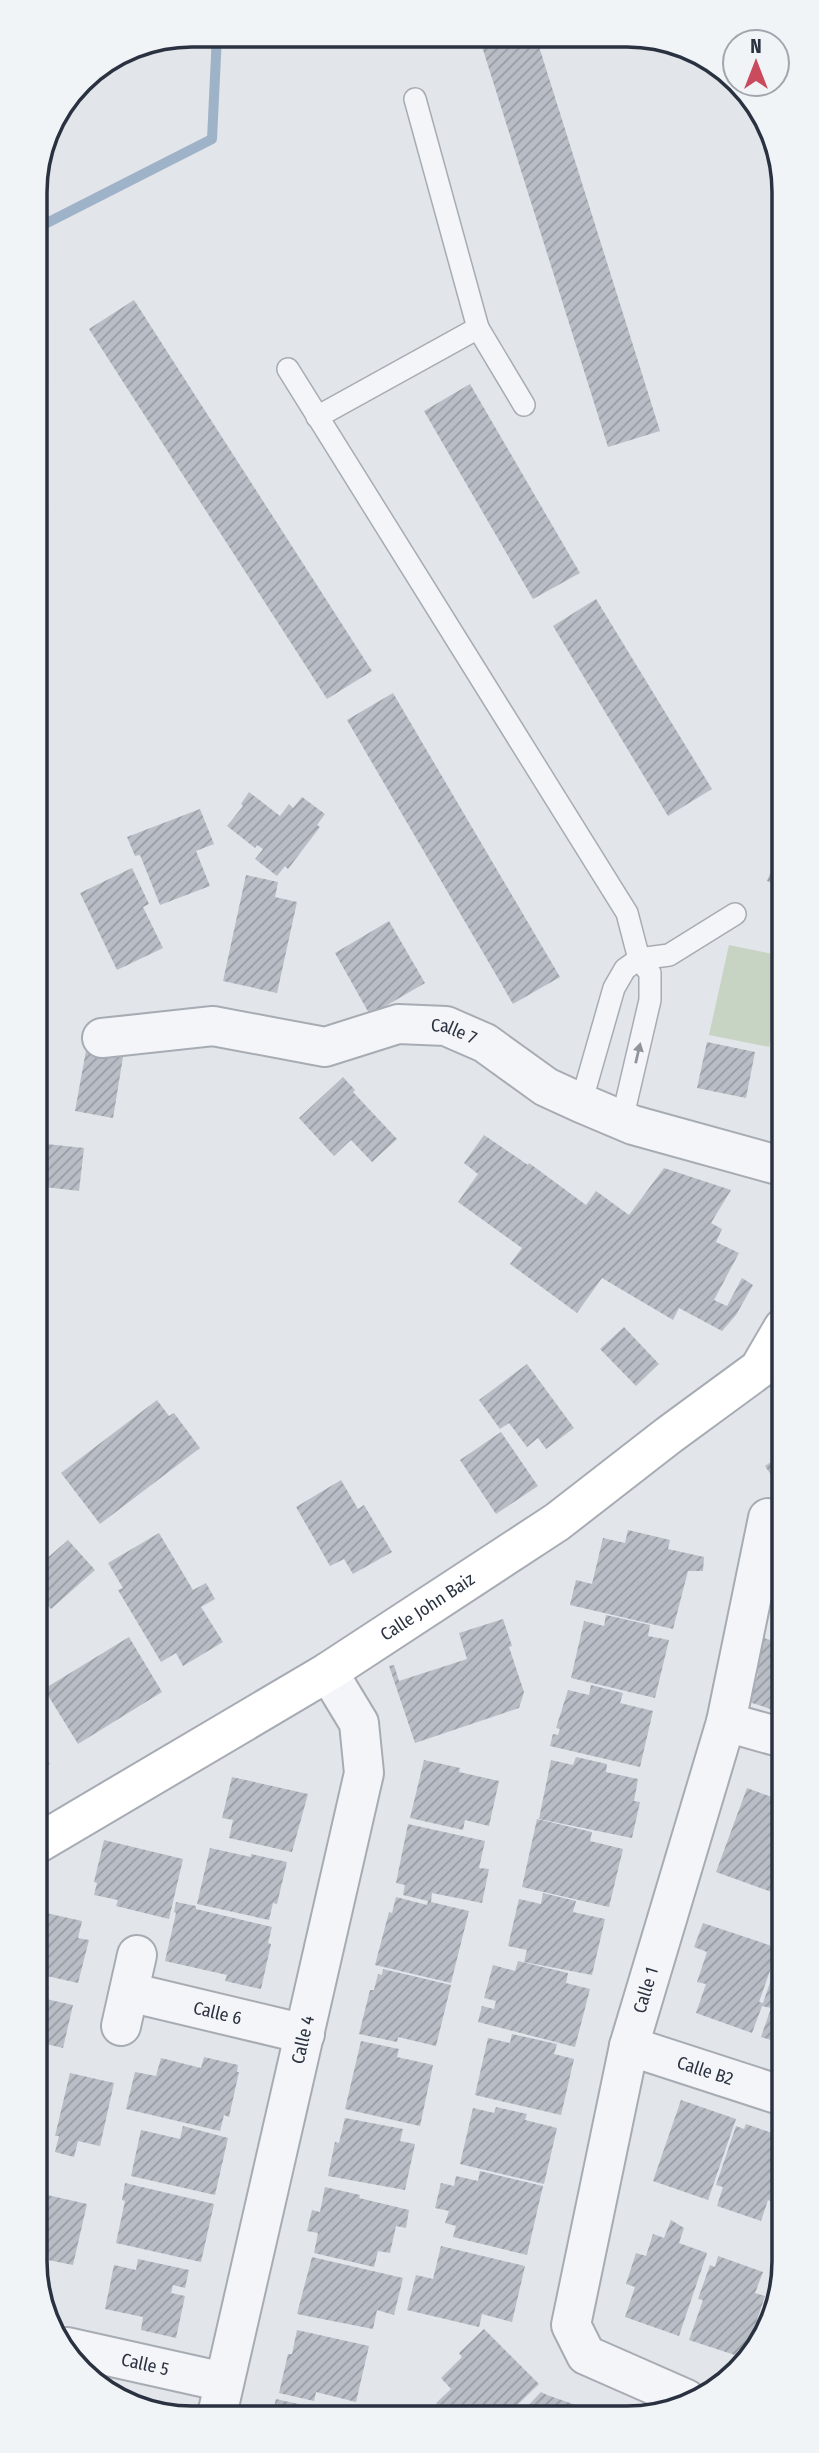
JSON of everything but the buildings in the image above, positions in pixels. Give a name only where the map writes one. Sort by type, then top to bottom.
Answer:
[{"type":"street","name":"Calle 7","points":[[102,1038],[213,1026],[325,1047],[398,1024],[446,1026],[485,1043],[546,1087],[581,1103],[622,1120],[772,1163]]},
{"type":"street","name":"Calle John Baiz","points":[[47,1838],[328,1672],[557,1522],[759,1369],[771,1347]]},
{"type":"street","name":"Calle 1","points":[[679,2396],[586,2355],[571,2325],[629,2046],[726,1722],[768,1518]]},
{"type":"street","name":"Calle 4","points":[[220,2398],[364,1773],[359,1723],[328,1672]]},
{"type":"street","points":[[726,1722],[771,1735]]},
{"type":"street","name":"Calle 6","points":[[137,1955],[125,2009],[305,2034]]},
{"type":"street","name":"Calle B2","points":[[629,2046],[771,2092]]},
{"type":"street","name":"Calle 5","points":[[79,2351],[220,2398]]},
{"type":"lane","points":[[415,99],[478,328],[524,405]]},
{"type":"lane","points":[[317,416],[478,328]]},
{"type":"lane","points":[[288,369],[627,913],[639,959],[650,973],[650,1000],[622,1120]]},
{"type":"lane","points":[[581,1103],[614,988],[625,969],[639,959],[669,955],[735,914]]},
{"type":"green space","points":[[729,945],[772,954],[772,1035],[769,1047],[709,1035]]},
{"type":"waterway","points":[[48,222],[212,139],[216,47]]}]
